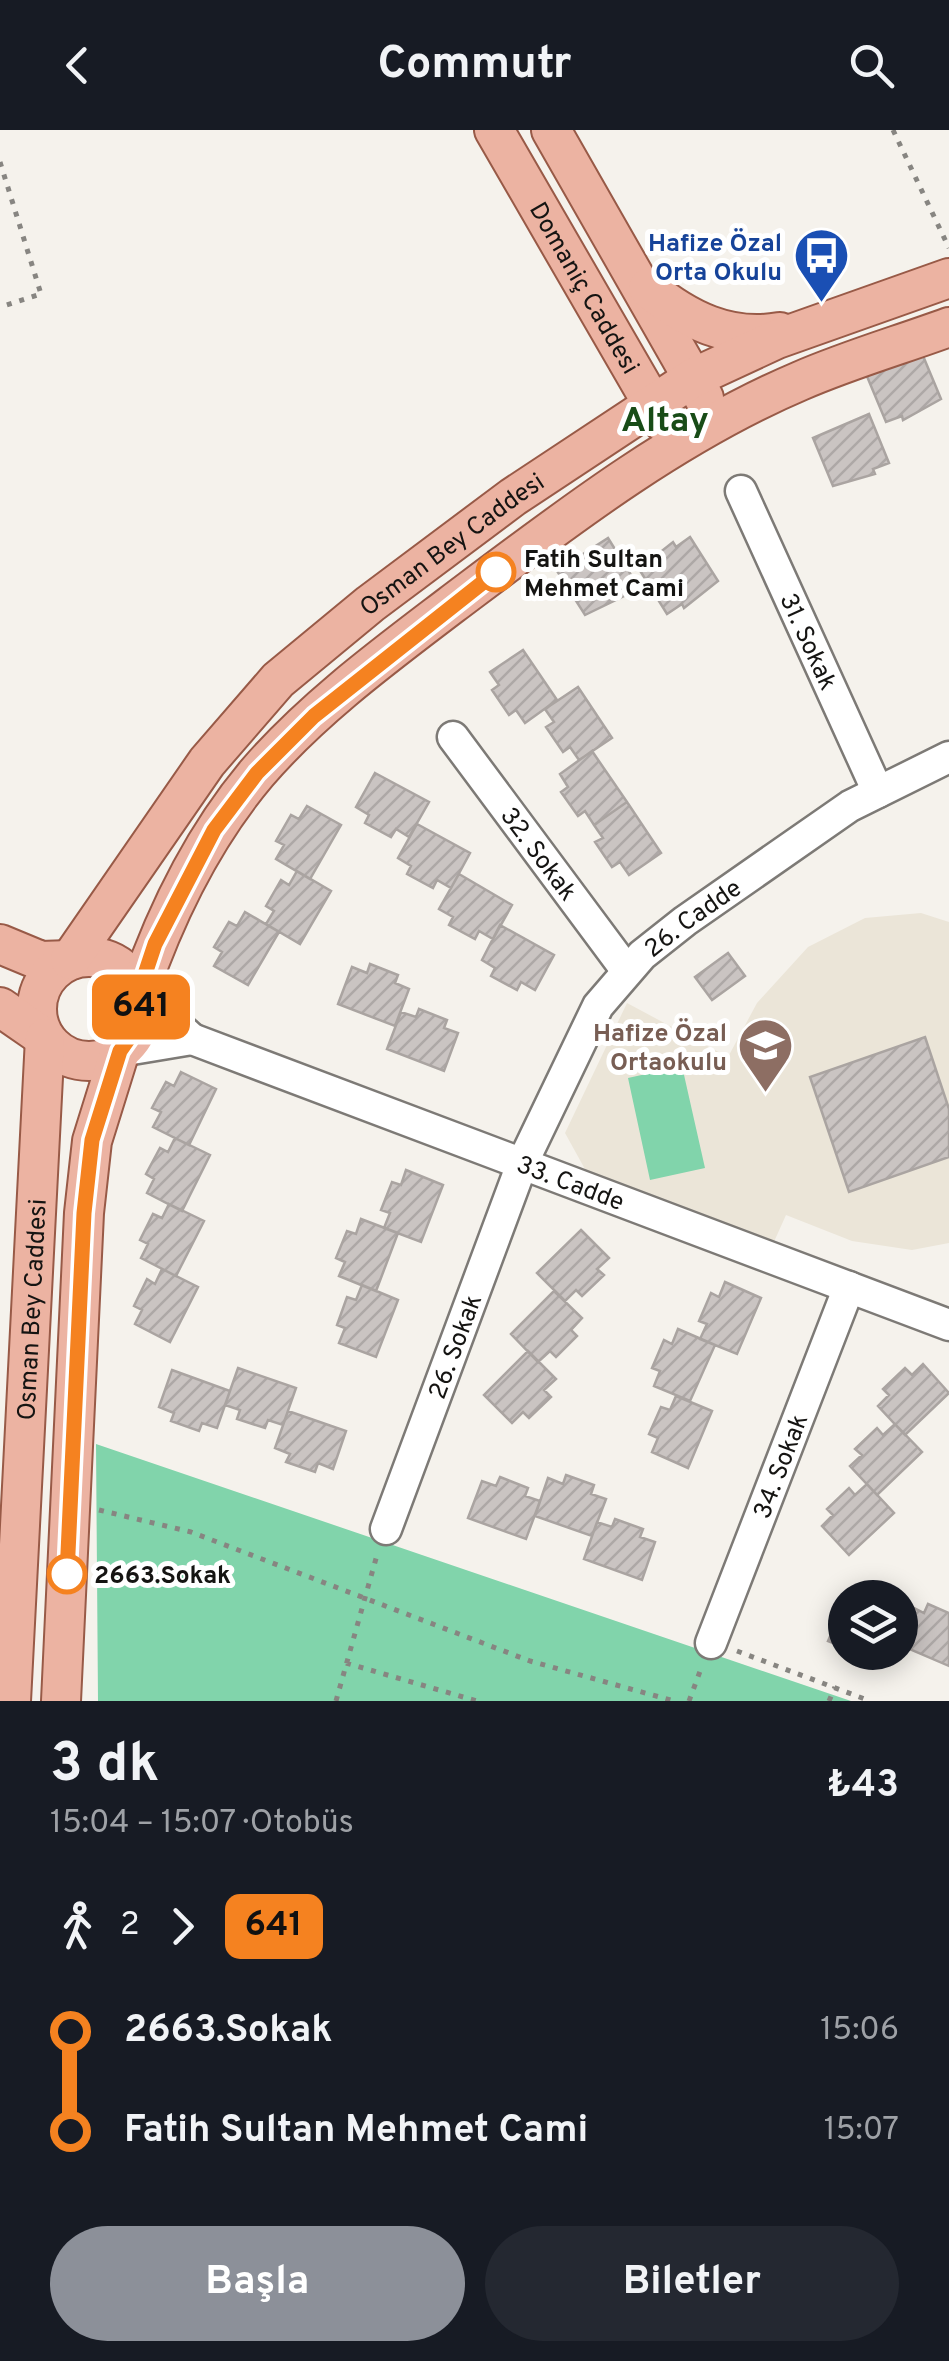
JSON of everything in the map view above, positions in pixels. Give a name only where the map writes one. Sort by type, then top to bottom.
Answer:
[{"type":"main road","name":"Domaniç Caddesi","points":[[494,130],[678,445]]},
{"type":"main road","name":"Domaniç Caddesi","points":[[551,130],[718,422]]},
{"type":"main road","points":[[636,278],[700,324],[735,334],[802,329]]},
{"type":"main road","name":"Osman Bey Caddesi","points":[[70,960],[207,762],[278,680],[386,592],[650,402],[692,378],[802,329],[949,278]]},
{"type":"main road","name":"Osman Bey Caddesi","points":[[139,992],[155,944],[214,830],[268,762],[314,716],[401,643],[678,445],[799,381],[949,327]]},
{"type":"main road","points":[[0,944],[41,961],[103,958],[131,977],[139,992],[139,1024],[120,1051],[94,1061],[80,1060],[66,1056],[0,1006]]},
{"type":"main road","points":[[45,1038],[36,1008],[39,993],[46,978],[70,960]]},
{"type":"main road","name":"Osman Bey Caddesi","points":[[11,1701],[10,1515],[45,1038]]},
{"type":"main road","name":"Osman Bey Caddesi","points":[[61,1701],[84,1213],[92,1140],[120,1051]]},
{"type":"street","name":"31. Sokak","points":[[741,492],[878,792]]},
{"type":"street","name":"32. Sokak","points":[[454,737],[627,971]]},
{"type":"street","name":"26. Cadde","points":[[522,1164],[598,1006],[627,971],[685,921],[850,806],[949,757]]},
{"type":"street","name":"33. Cadde","points":[[139,992],[192,1039],[949,1325]]},
{"type":"street","points":[[120,1051],[192,1039]]},
{"type":"street","name":"26. Sokak","points":[[386,1529],[522,1164]]},
{"type":"street","name":"34. Sokak","points":[[712,1641],[849,1287]]},
{"type":"path","points":[[893,130],[949,248]]},
{"type":"path","points":[[0,162],[41,294],[0,307]]},
{"type":"path","points":[[70,1510],[108,1511],[191,1532],[530,1661],[674,1701]]},
{"type":"path","points":[[336,1701],[362,1598],[386,1529]]},
{"type":"path","points":[[688,1701],[712,1641],[870,1701]]},
{"type":"path","points":[[346,1663],[477,1701]]},
{"type":"path","points":[[829,1701],[834,1687]]},
{"type":"shaded area","name":"Hafize Özal Ortaokulu","points":[[921,913],[949,922],[949,1243],[912,1250],[852,1241],[786,1215],[773,1244],[586,1171],[565,1133],[627,1003],[728,1057],[757,1003],[808,947],[865,918]]},
{"type":"green space","points":[[682,1066],[705,1168],[650,1180],[628,1078]]},
{"type":"green space","points":[[96,1444],[851,1701],[98,1701]]},
{"type":"building","points":[[921,351],[941,399],[903,420],[902,416],[886,422],[866,374]]},
{"type":"building","points":[[869,414],[889,463],[873,469],[875,474],[833,486],[813,438]]},
{"type":"building","points":[[690,537],[718,581],[684,608],[682,604],[667,614],[639,569],[673,542],[676,547]]},
{"type":"building","points":[[608,538],[636,583],[621,592],[624,596],[585,615],[557,571]]},
{"type":"building","points":[[523,650],[557,700],[525,723],[516,710],[509,715],[492,690],[499,685],[490,672]]},
{"type":"building","points":[[578,687],[612,738],[579,760],[570,747],[563,752],[546,727],[554,722],[545,709]]},
{"type":"building","points":[[592,751],[627,802],[594,825],[585,811],[578,816],[561,792],[568,787],[560,774]]},
{"type":"building","points":[[375,773],[429,802],[409,837],[396,829],[391,837],[365,823],[369,815],[356,807]]},
{"type":"building","points":[[627,802],[661,853],[629,875],[620,862],[612,867],[595,842],[603,838],[594,825]]},
{"type":"building","points":[[307,806],[341,825],[310,879],[276,859],[284,845],[276,841],[291,815],[299,819]]},
{"type":"building","points":[[417,824],[470,853],[451,888],[437,880],[433,888],[407,874],[411,866],[398,858]]},
{"type":"building","points":[[297,871],[331,891],[300,944],[266,924],[274,911],[266,906],[281,880],[289,885]]},
{"type":"building","points":[[459,874],[512,905],[493,939],[479,931],[475,939],[449,925],[453,917],[439,909]]},
{"type":"building","points":[[245,912],[279,932],[248,985],[214,966],[222,952],[214,947],[229,922],[237,926]]},
{"type":"building","points":[[500,925],[554,955],[535,990],[521,982],[517,990],[491,976],[495,968],[482,960]]},
{"type":"building","points":[[728,953],[745,976],[712,1000],[695,977]]},
{"type":"building","points":[[370,964],[398,975],[395,983],[409,989],[395,1026],[338,1004],[352,967],[367,973]]},
{"type":"building","points":[[419,1009],[447,1020],[444,1028],[458,1033],[444,1071],[387,1049],[401,1012],[416,1017]]},
{"type":"building","points":[[925,1037],[949,1109],[949,1157],[849,1192],[810,1077]]},
{"type":"building","points":[[181,1072],[216,1089],[189,1145],[153,1127],[161,1112],[152,1108],[166,1082],[174,1086]]},
{"type":"building","points":[[175,1138],[210,1155],[182,1211],[147,1193],[154,1179],[146,1174],[160,1148],[168,1152]]},
{"type":"building","points":[[406,1170],[443,1185],[421,1242],[384,1228],[390,1213],[381,1210],[392,1182],[401,1185]]},
{"type":"building","points":[[169,1204],[204,1221],[176,1276],[141,1258],[148,1244],[140,1240],[153,1214],[162,1218]]},
{"type":"building","points":[[361,1219],[398,1233],[376,1291],[339,1276],[345,1262],[336,1258],[347,1231],[356,1234]]},
{"type":"building","points":[[581,1230],[609,1258],[597,1269],[604,1275],[582,1296],[576,1290],[565,1301],[537,1273]]},
{"type":"building","points":[[162,1269],[198,1287],[170,1342],[135,1324],[142,1310],[134,1306],[147,1279],[155,1284]]},
{"type":"building","points":[[725,1282],[761,1298],[737,1354],[700,1339],[707,1324],[699,1321],[711,1293],[719,1297]]},
{"type":"building","points":[[362,1285],[398,1300],[376,1357],[339,1343],[345,1328],[337,1325],[347,1297],[356,1300]]},
{"type":"building","points":[[554,1291],[582,1318],[571,1330],[577,1336],[556,1357],[550,1351],[538,1362],[511,1334]]},
{"type":"building","points":[[678,1329],[715,1345],[690,1401],[654,1386],[660,1371],[652,1368],[664,1340],[672,1344]]},
{"type":"building","points":[[528,1351],[556,1379],[544,1390],[551,1397],[529,1418],[523,1412],[512,1423],[484,1395]]},
{"type":"building","points":[[923,1364],[949,1393],[905,1435],[878,1406],[889,1395],[883,1389],[905,1368],[912,1375]]},
{"type":"building","points":[[238,1368],[296,1388],[283,1425],[268,1420],[265,1428],[237,1419],[240,1410],[225,1405]]},
{"type":"building","points":[[172,1370],[230,1391],[217,1428],[202,1423],[199,1431],[171,1421],[174,1413],[159,1407]]},
{"type":"building","points":[[676,1396],[712,1411],[688,1468],[652,1452],[658,1438],[649,1434],[661,1407],[670,1410]]},
{"type":"building","points":[[288,1411],[346,1431],[333,1469],[318,1463],[315,1472],[286,1462],[290,1454],[275,1448]]},
{"type":"building","points":[[895,1424],[922,1452],[877,1495],[850,1466],[862,1455],[855,1449],[877,1428],[883,1435]]},
{"type":"building","points":[[566,1475],[594,1485],[591,1494],[606,1499],[592,1536],[535,1516],[548,1478],[563,1484]]},
{"type":"building","points":[[500,1477],[528,1488],[525,1496],[540,1501],[526,1539],[468,1518],[482,1481],[496,1486]]},
{"type":"building","points":[[867,1484],[894,1513],[849,1555],[822,1526],[833,1515],[827,1509],[849,1488],[855,1495]]},
{"type":"building","points":[[615,1519],[643,1529],[640,1537],[655,1542],[642,1580],[584,1559],[597,1522],[612,1527]]},
{"type":"building","points":[[928,1604],[949,1613],[949,1666],[918,1653],[918,1610],[924,1613]]},
{"type":"bus line","name":"641","points":[[67,1574],[84,1213],[92,1140],[120,1051],[139,1024],[139,992],[155,944],[214,830],[257,773],[314,716],[401,643],[496,572]]},
{"type":"place","name":"Hafize Özal Orta Okulu","points":[[821,305]]},
{"type":"place","name":"Fatih Sultan Mehmet Cami","points":[[496,572]]},
{"type":"place","name":"Hafize Özal Ortaokulu","points":[[766,1095]]},
{"type":"place","name":"2663.Sokak","points":[[67,1574]]},
{"type":"district","name":"Altay","points":[[665,419]]}]
